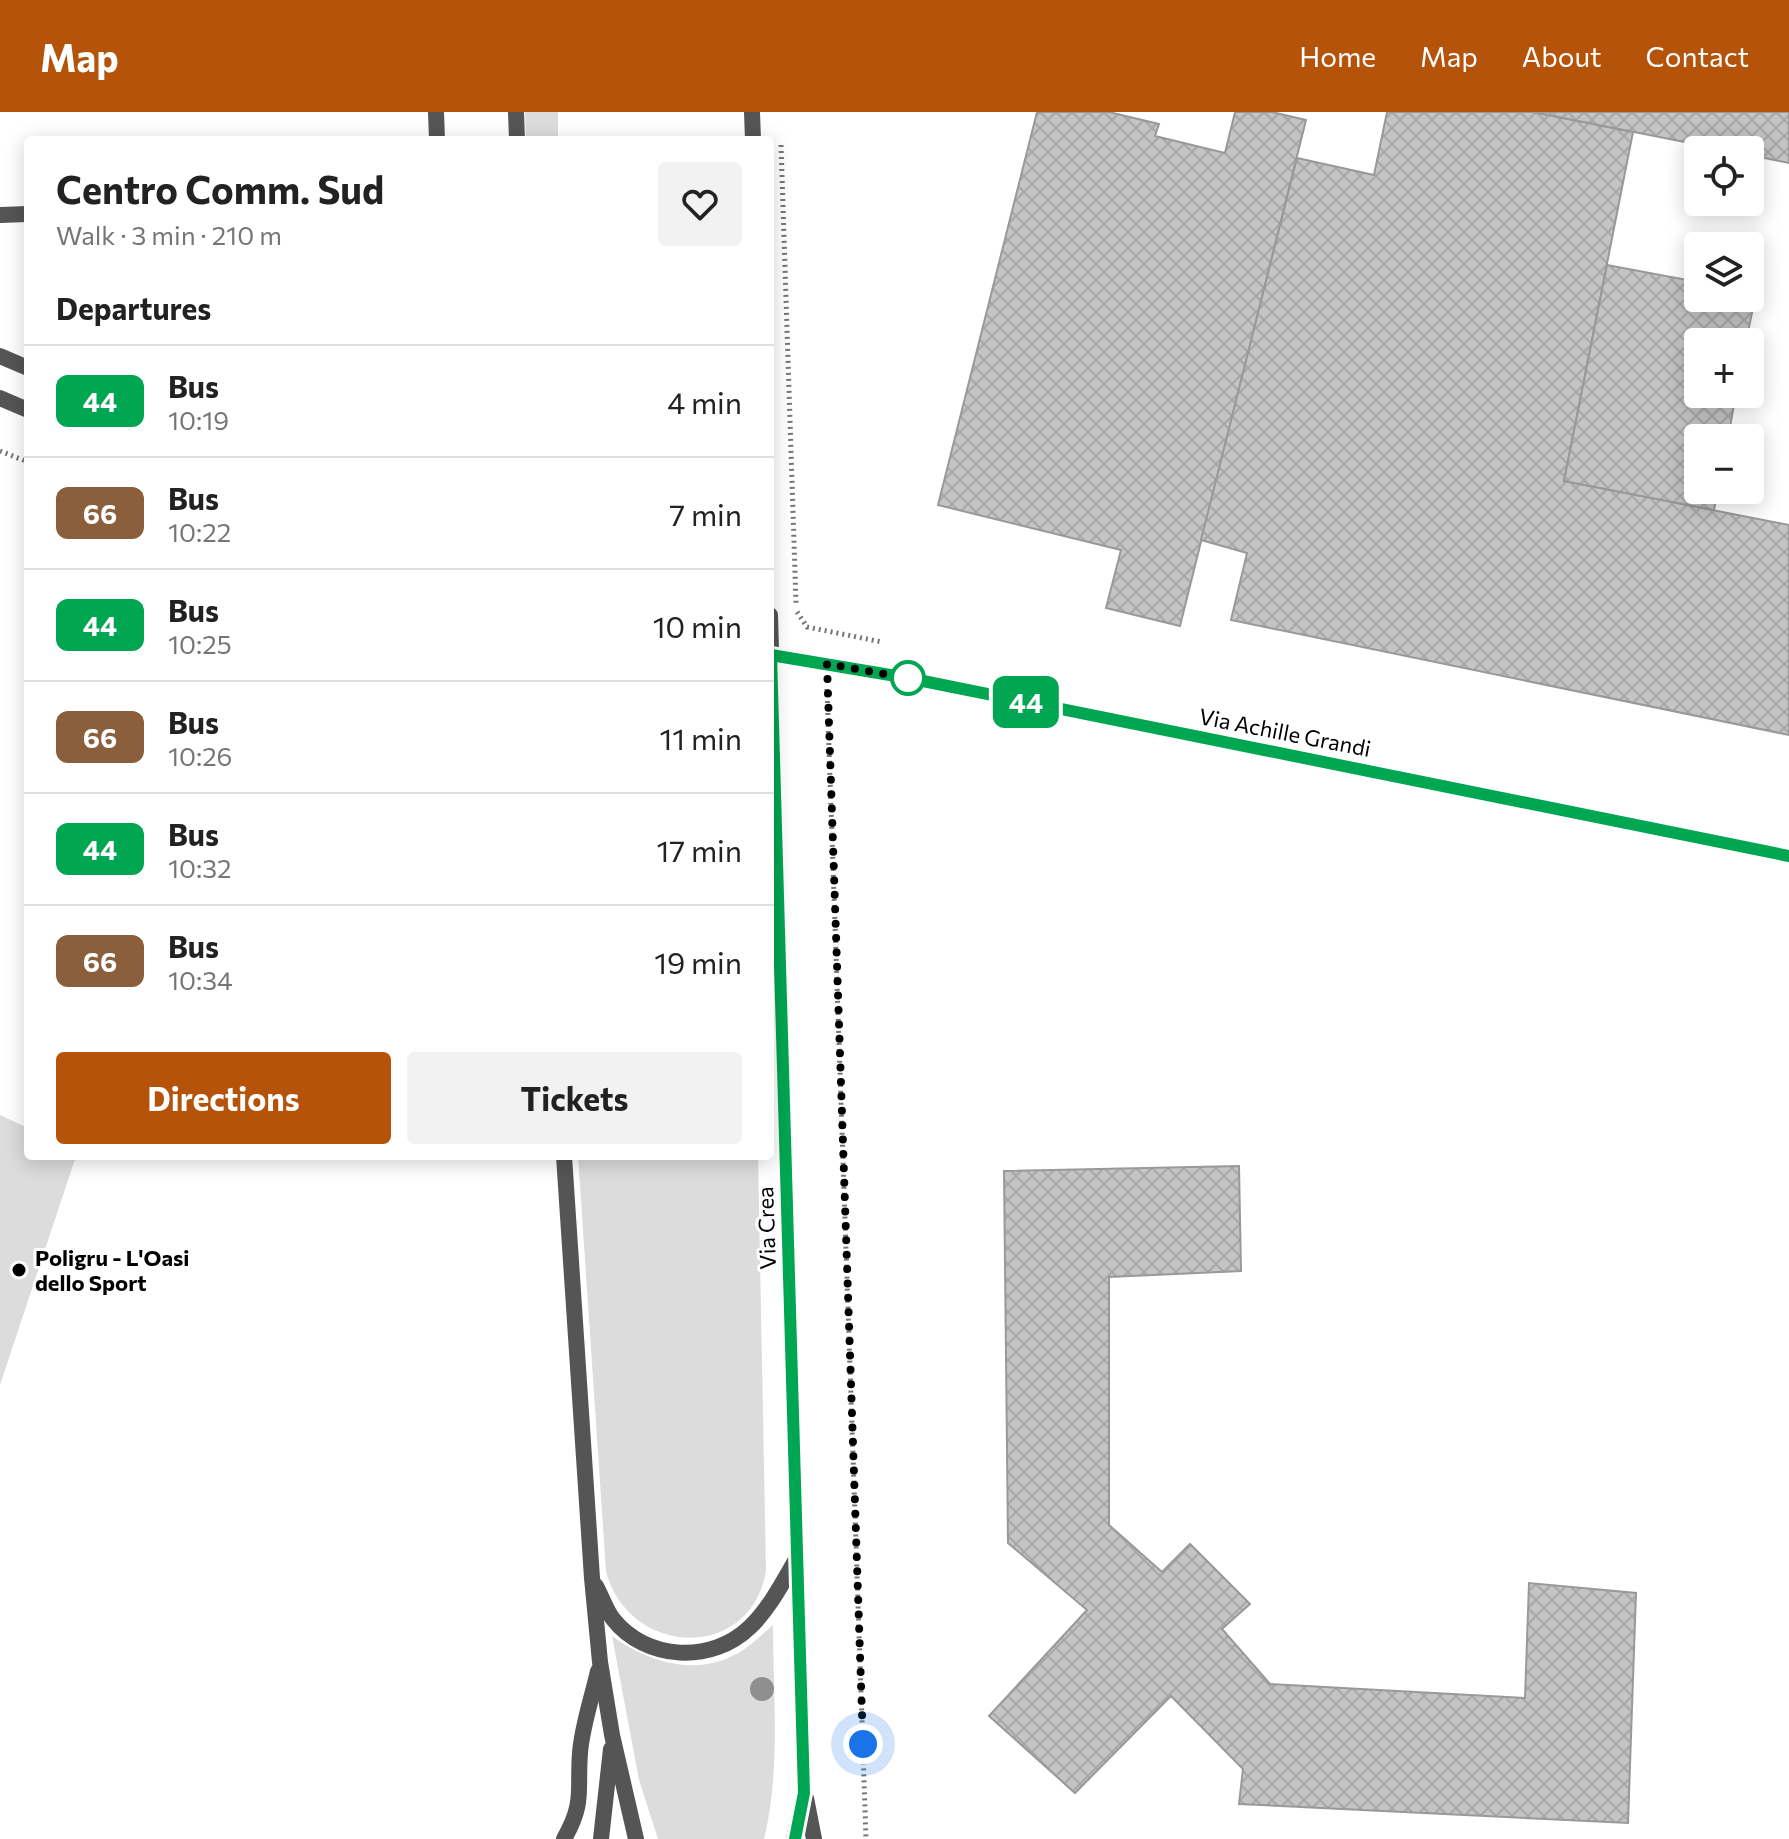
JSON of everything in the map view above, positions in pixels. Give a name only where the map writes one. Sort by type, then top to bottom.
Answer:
[{"type":"street","points":[[436,112],[437,136]]},
{"type":"street","points":[[516,112],[517,136]]},
{"type":"street","points":[[752,112],[753,136]]},
{"type":"street","points":[[0,215],[24,214]]},
{"type":"street","points":[[0,356],[24,366]]},
{"type":"street","points":[[0,398],[24,408]]},
{"type":"street","name":"Via Achille Grandi","points":[[774,656],[1789,856]]},
{"type":"street","name":"Via Crea","points":[[774,776],[804,1793],[794,1839]]},
{"type":"street","points":[[774,1010],[782,1019]]},
{"type":"street","points":[[564,1160],[600,1662],[612,1735],[636,1839]]},
{"type":"street","points":[[592,1578],[614,1619],[631,1634],[652,1648],[694,1654],[729,1643],[749,1628],[770,1604],[799,1555]]},
{"type":"street","points":[[564,1839],[577,1814],[581,1787],[580,1752],[600,1662]]},
{"type":"street","points":[[601,1839],[612,1735]]},
{"type":"street","points":[[804,1793],[814,1839]]},
{"type":"path","points":[[781,143],[796,611],[807,627],[888,643]]},
{"type":"path","points":[[0,451],[24,460]]},
{"type":"path","points":[[826,631],[866,1839]]},
{"type":"shaded area","points":[[525,112],[558,112],[558,136],[526,136]]},
{"type":"shaded area","name":"Poligru - L'Oasi dello Sport","points":[[0,1115],[24,1126],[24,1160],[75,1160],[0,1385]]},
{"type":"shaded area","points":[[578,1160],[758,1160],[766,1571],[755,1601],[737,1622],[714,1634],[688,1638],[662,1633],[638,1620],[619,1599],[606,1571]]},
{"type":"shaded area","points":[[773,1625],[773,1786],[764,1839],[658,1839],[639,1780],[612,1636],[655,1659],[702,1665],[738,1653]]},
{"type":"building","points":[[1037,112],[1109,112],[1159,124],[1155,136],[1225,153],[1235,112],[1272,112],[1306,120],[1180,626],[1106,608],[1121,550],[938,505]]},
{"type":"building","points":[[1387,112],[1533,112],[1633,132],[1564,481],[1789,525],[1789,735],[1231,620],[1247,553],[1201,540],[1297,158],[1374,175]]},
{"type":"building","points":[[1533,112],[1789,112],[1789,163],[1764,158],[1764,136],[1684,136],[1684,142]]},
{"type":"building","points":[[1607,265],[1684,279],[1684,312],[1752,312],[1749,328],[1684,328],[1684,408],[1733,408],[1731,424],[1684,424],[1684,504],[1715,504],[1714,510],[1564,481]]},
{"type":"building","points":[[1239,1166],[1241,1271],[1109,1277],[1109,1525],[1162,1572],[1190,1544],[1250,1604],[1222,1629],[1270,1684],[1525,1698],[1529,1583],[1636,1593],[1628,1823],[1239,1804],[1243,1769],[1171,1696],[1075,1793],[989,1716],[1087,1610],[1008,1543],[1004,1171]]},
{"type":"bus line","name":"44","points":[[774,655],[908,678],[1789,856]]},
{"type":"bus line","name":"44","points":[[774,733],[804,1793],[795,1839]]},
{"type":"place","name":"Poligru - L'Oasi dello Sport","points":[[19,1270]]},
{"type":"route","points":[[863,1744],[827,664],[908,678]]}]
